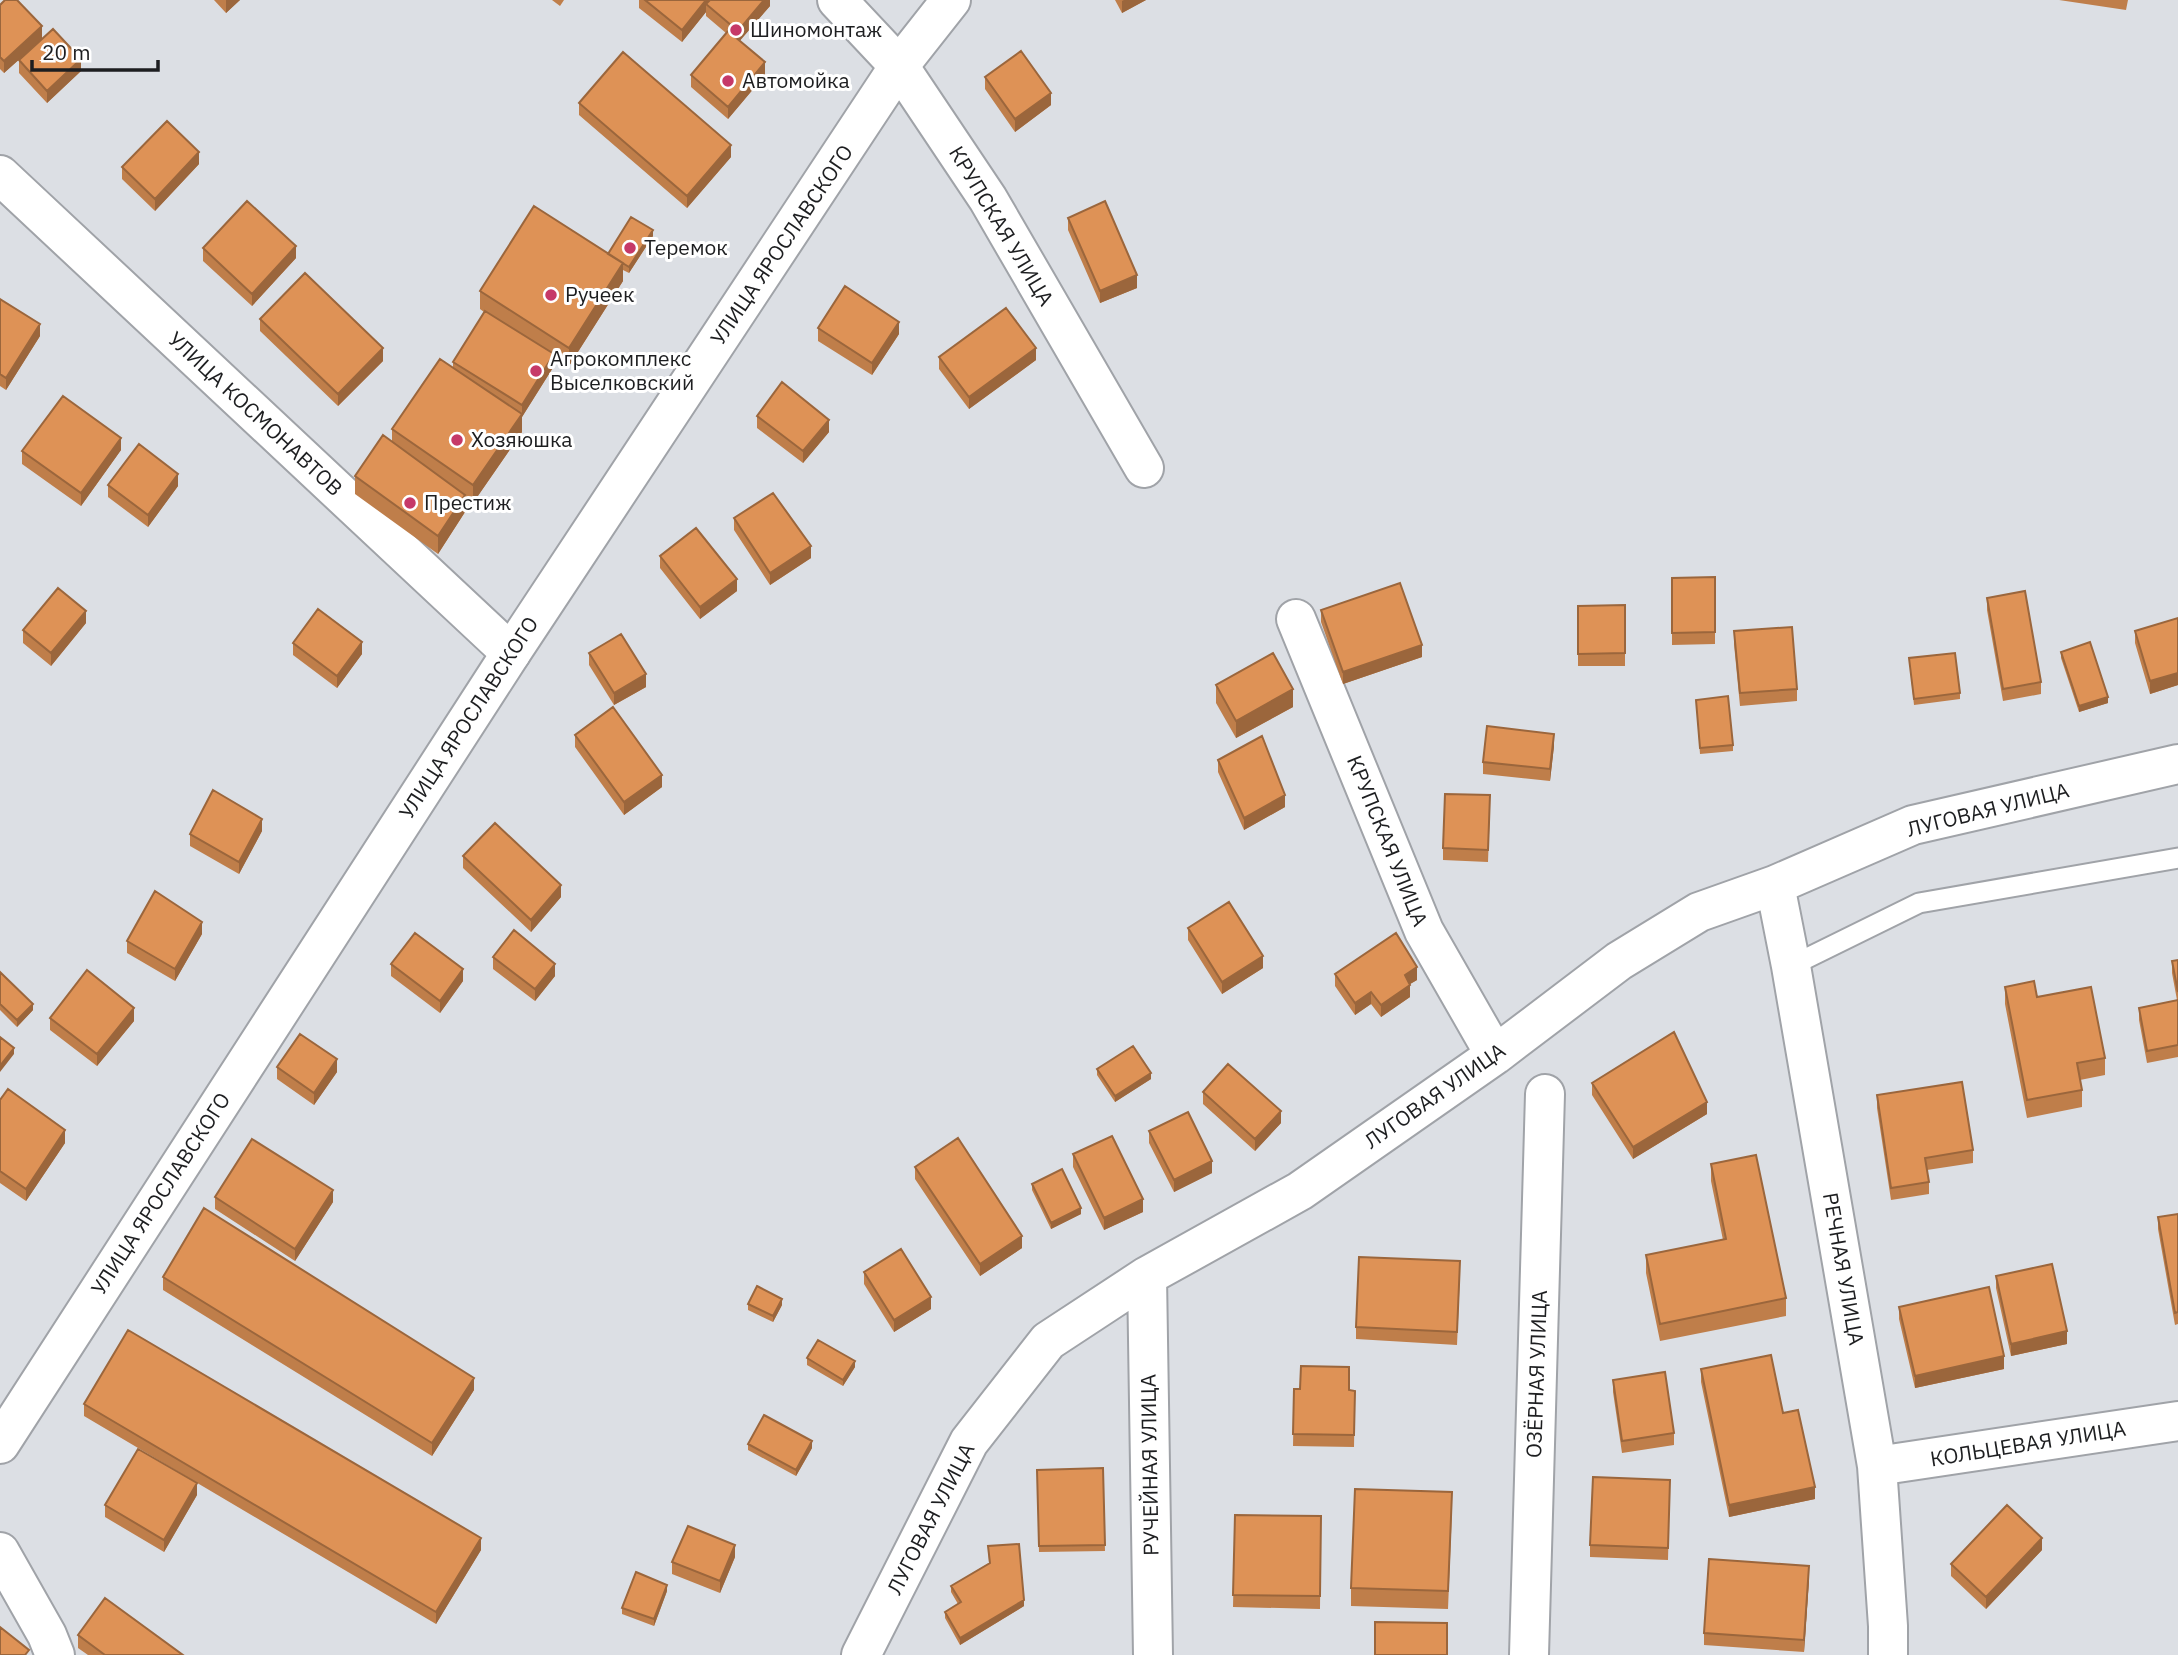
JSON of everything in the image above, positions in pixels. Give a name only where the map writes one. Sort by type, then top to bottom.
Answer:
[{"type":"street","name":"КРУПСКАЯ УЛИЦА","points":[[837,0],[900,66],[988,199],[1144,468]]},
{"type":"street","name":"УЛИЦА ЯРОСЛАВСКОГО","points":[[0,1444],[511,653],[900,66],[951,0]]},
{"type":"street","name":"УЛИЦА КОСМОНАВТОВ","points":[[0,175],[511,653]]},
{"type":"street","name":"КРУПСКАЯ УЛИЦА","points":[[1296,619],[1424,931],[1495,1055]]},
{"type":"street","name":"ЛУГОВАЯ УЛИЦА","points":[[861,1655],[969,1442],[1048,1341],[1147,1276],[1300,1191],[1495,1055],[1619,961],[1699,912],[1775,885],[1913,825],[2178,764]]},
{"type":"street","name":"РЕЧНАЯ УЛИЦА","points":[[1775,885],[1877,1466],[1888,1655]]},
{"type":"street","name":"ОЗЁРНАЯ УЛИЦА","points":[[1529,1655],[1545,1094]]},
{"type":"street","name":"РУЧЕЙНАЯ УЛИЦА","points":[[1147,1276],[1153,1655]]},
{"type":"street","name":"КОЛЬЦЕВАЯ УЛИЦА","points":[[1877,1466],[2178,1421]]},
{"type":"street","points":[[0,1552],[47,1635],[55,1655]]},
{"type":"lane","points":[[1791,966],[1919,903],[2178,858]]},
{"type":"building","points":[[5,0],[17,0],[42,26],[4,61],[0,57],[0,5]]},
{"type":"building","points":[[645,0],[706,0],[682,30]]},
{"type":"building","points":[[710,0],[764,0],[738,31],[706,4]]},
{"type":"building","points":[[53,29],[81,59],[47,91],[19,60]]},
{"type":"building","name":"Автомойка","points":[[728,31],[765,62],[728,107],[691,75]]},
{"type":"building","points":[[1021,51],[1051,93],[1015,119],[985,77]]},
{"type":"building","points":[[623,52],[731,145],[687,196],[579,103]]},
{"type":"building","points":[[167,121],[199,152],[155,199],[122,167]]},
{"type":"building","points":[[247,201],[296,246],[252,294],[203,248]]},
{"type":"building","points":[[1105,201],[1137,275],[1100,291],[1068,218]]},
{"type":"building","name":"Ручеек","points":[[534,206],[623,263],[569,348],[480,291]]},
{"type":"building","name":"Теремок","points":[[631,217],[653,230],[629,267],[608,254]]},
{"type":"building","points":[[305,273],[383,348],[338,394],[260,319]]},
{"type":"building","points":[[845,286],[899,322],[872,363],[818,328]]},
{"type":"building","points":[[0,299],[40,324],[6,378],[0,374]]},
{"type":"building","points":[[1006,308],[1036,348],[969,397],[939,357]]},
{"type":"building","points":[[485,311],[554,354],[522,405],[453,362]]},
{"type":"building","name":"Хозяюшка","points":[[440,359],[522,414],[473,485],[392,429]]},
{"type":"building","points":[[782,382],[829,420],[803,451],[757,416]]},
{"type":"building","points":[[63,396],[121,438],[81,493],[22,451]]},
{"type":"building","name":"Престиж","points":[[383,435],[465,495],[438,536],[355,476]]},
{"type":"building","points":[[139,444],[178,474],[148,515],[108,485]]},
{"type":"building","points":[[773,493],[811,546],[770,573],[734,518]]},
{"type":"building","points":[[696,528],[737,579],[700,607],[660,556]]},
{"type":"building","points":[[1715,577],[1715,632],[1672,633],[1672,578]]},
{"type":"building","points":[[1400,583],[1422,645],[1343,672],[1321,610]]},
{"type":"building","points":[[58,588],[86,611],[51,653],[23,630]]},
{"type":"building","points":[[2025,591],[2041,682],[2003,689],[1987,598]]},
{"type":"building","points":[[1625,605],[1625,653],[1578,654],[1578,606]]},
{"type":"building","points":[[318,609],[362,642],[337,676],[293,643]]},
{"type":"building","points":[[2178,618],[2178,673],[2150,681],[2135,631]]},
{"type":"building","points":[[1792,627],[1797,689],[1740,693],[1734,631]]},
{"type":"building","points":[[621,634],[646,674],[614,693],[589,653]]},
{"type":"building","points":[[2090,642],[2108,697],[2079,706],[2061,652]]},
{"type":"building","points":[[1273,653],[1293,689],[1236,721],[1216,685]]},
{"type":"building","points":[[1955,653],[1960,693],[1914,699],[1909,658]]},
{"type":"building","points":[[1728,696],[1733,745],[1700,748],[1696,700]]},
{"type":"building","points":[[613,707],[662,775],[624,802],[575,735]]},
{"type":"building","points":[[1487,726],[1554,734],[1550,769],[1483,762]]},
{"type":"building","points":[[1262,736],[1285,795],[1244,818],[1218,760]]},
{"type":"building","points":[[213,790],[262,819],[239,862],[190,834]]},
{"type":"building","points":[[1445,794],[1490,795],[1488,850],[1443,848]]},
{"type":"building","points":[[495,823],[561,885],[531,920],[463,856]]},
{"type":"building","points":[[155,891],[202,922],[175,969],[127,941]]},
{"type":"building","points":[[1229,902],[1263,956],[1222,982],[1188,928]]},
{"type":"building","points":[[514,930],[555,964],[535,989],[493,957]]},
{"type":"building","points":[[415,933],[463,969],[440,1001],[391,964]]},
{"type":"building","points":[[1396,933],[1417,967],[1405,975],[1410,985],[1381,1005],[1371,992],[1355,1003],[1335,974]]},
{"type":"building","points":[[2178,960],[2178,992],[2172,961]]},
{"type":"building","points":[[87,970],[134,1008],[97,1054],[50,1018]]},
{"type":"building","points":[[0,972],[33,1004],[17,1020],[0,1004]]},
{"type":"building","points":[[2034,981],[2037,997],[2091,987],[2105,1058],[2077,1063],[2082,1090],[2027,1100],[2005,987]]},
{"type":"building","points":[[2178,1000],[2178,1045],[2147,1051],[2139,1008]]},
{"type":"building","points":[[1674,1032],[1707,1102],[1633,1147],[1592,1083]]},
{"type":"building","points":[[300,1034],[337,1059],[314,1093],[277,1067]]},
{"type":"building","points":[[0,1037],[14,1048],[0,1066]]},
{"type":"building","points":[[1133,1046],[1151,1073],[1115,1096],[1097,1069]]},
{"type":"building","points":[[1228,1064],[1281,1111],[1255,1139],[1203,1092]]},
{"type":"building","points":[[1962,1082],[1973,1150],[1925,1158],[1929,1182],[1891,1188],[1877,1095]]},
{"type":"building","points":[[8,1089],[65,1130],[26,1189],[0,1171],[0,1100]]},
{"type":"building","points":[[1188,1112],[1212,1161],[1174,1180],[1149,1131]]},
{"type":"building","points":[[1112,1136],[1143,1199],[1104,1218],[1073,1154]]},
{"type":"building","points":[[958,1138],[1022,1236],[980,1264],[915,1167]]},
{"type":"building","points":[[252,1139],[333,1190],[295,1249],[215,1197]]},
{"type":"building","points":[[1756,1155],[1786,1298],[1660,1324],[1646,1255],[1726,1239],[1711,1164]]},
{"type":"building","points":[[1062,1169],[1081,1208],[1051,1223],[1032,1184]]},
{"type":"building","points":[[204,1208],[474,1378],[432,1443],[163,1277]]},
{"type":"building","points":[[2178,1214],[2178,1312],[2175,1313],[2158,1217]]},
{"type":"building","points":[[901,1249],[931,1297],[894,1320],[864,1272]]},
{"type":"building","points":[[1359,1257],[1460,1261],[1457,1332],[1356,1327]]},
{"type":"building","points":[[2052,1264],[2067,1331],[2011,1344],[1996,1276]]},
{"type":"building","points":[[757,1286],[782,1299],[773,1316],[748,1304]]},
{"type":"building","points":[[1989,1287],[2004,1356],[1915,1376],[1899,1307]]},
{"type":"building","points":[[128,1330],[481,1538],[436,1612],[84,1404]]},
{"type":"building","points":[[818,1340],[855,1361],[843,1380],[807,1358]]},
{"type":"building","points":[[1771,1355],[1783,1413],[1798,1410],[1815,1487],[1729,1505],[1701,1369]]},
{"type":"building","points":[[1301,1366],[1349,1367],[1349,1390],[1355,1391],[1354,1435],[1293,1434],[1294,1389],[1300,1389]]},
{"type":"building","points":[[1665,1372],[1674,1433],[1622,1441],[1613,1380]]},
{"type":"building","points":[[764,1415],[812,1441],[796,1470],[748,1444]]},
{"type":"building","points":[[138,1449],[197,1483],[164,1540],[105,1505]]},
{"type":"building","points":[[1103,1468],[1105,1545],[1039,1546],[1037,1470]]},
{"type":"building","points":[[1593,1477],[1670,1480],[1668,1548],[1590,1545]]},
{"type":"building","points":[[1355,1489],[1452,1492],[1448,1591],[1351,1588]]},
{"type":"building","points":[[2007,1505],[2042,1538],[1986,1597],[1951,1564]]},
{"type":"building","points":[[1235,1515],[1321,1516],[1320,1596],[1233,1595]]},
{"type":"building","points":[[688,1526],[735,1545],[720,1581],[672,1562]]},
{"type":"building","points":[[1019,1544],[1024,1600],[960,1638],[945,1612],[961,1602],[951,1586],[990,1563],[988,1546]]},
{"type":"building","points":[[1709,1559],[1809,1566],[1804,1640],[1704,1633]]},
{"type":"building","points":[[636,1572],[667,1585],[654,1619],[622,1608]]},
{"type":"building","points":[[105,1598],[183,1655],[105,1655],[78,1635]]},
{"type":"building","points":[[1375,1622],[1447,1623],[1447,1655],[1375,1655]]},
{"type":"building","points":[[0,1627],[29,1650],[25,1655],[0,1655]]},
{"type":"place","name":"Шиномонтаж","points":[[736,30]]},
{"type":"place","name":"Автомойка","points":[[728,81]]},
{"type":"place","name":"Теремок","points":[[630,248]]},
{"type":"place","name":"Ручеек","points":[[551,295]]},
{"type":"place","name":"Агрокомплекс Выселковский","points":[[536,371]]},
{"type":"place","name":"Хозяюшка","points":[[457,440]]},
{"type":"place","name":"Престиж","points":[[410,503]]}]
